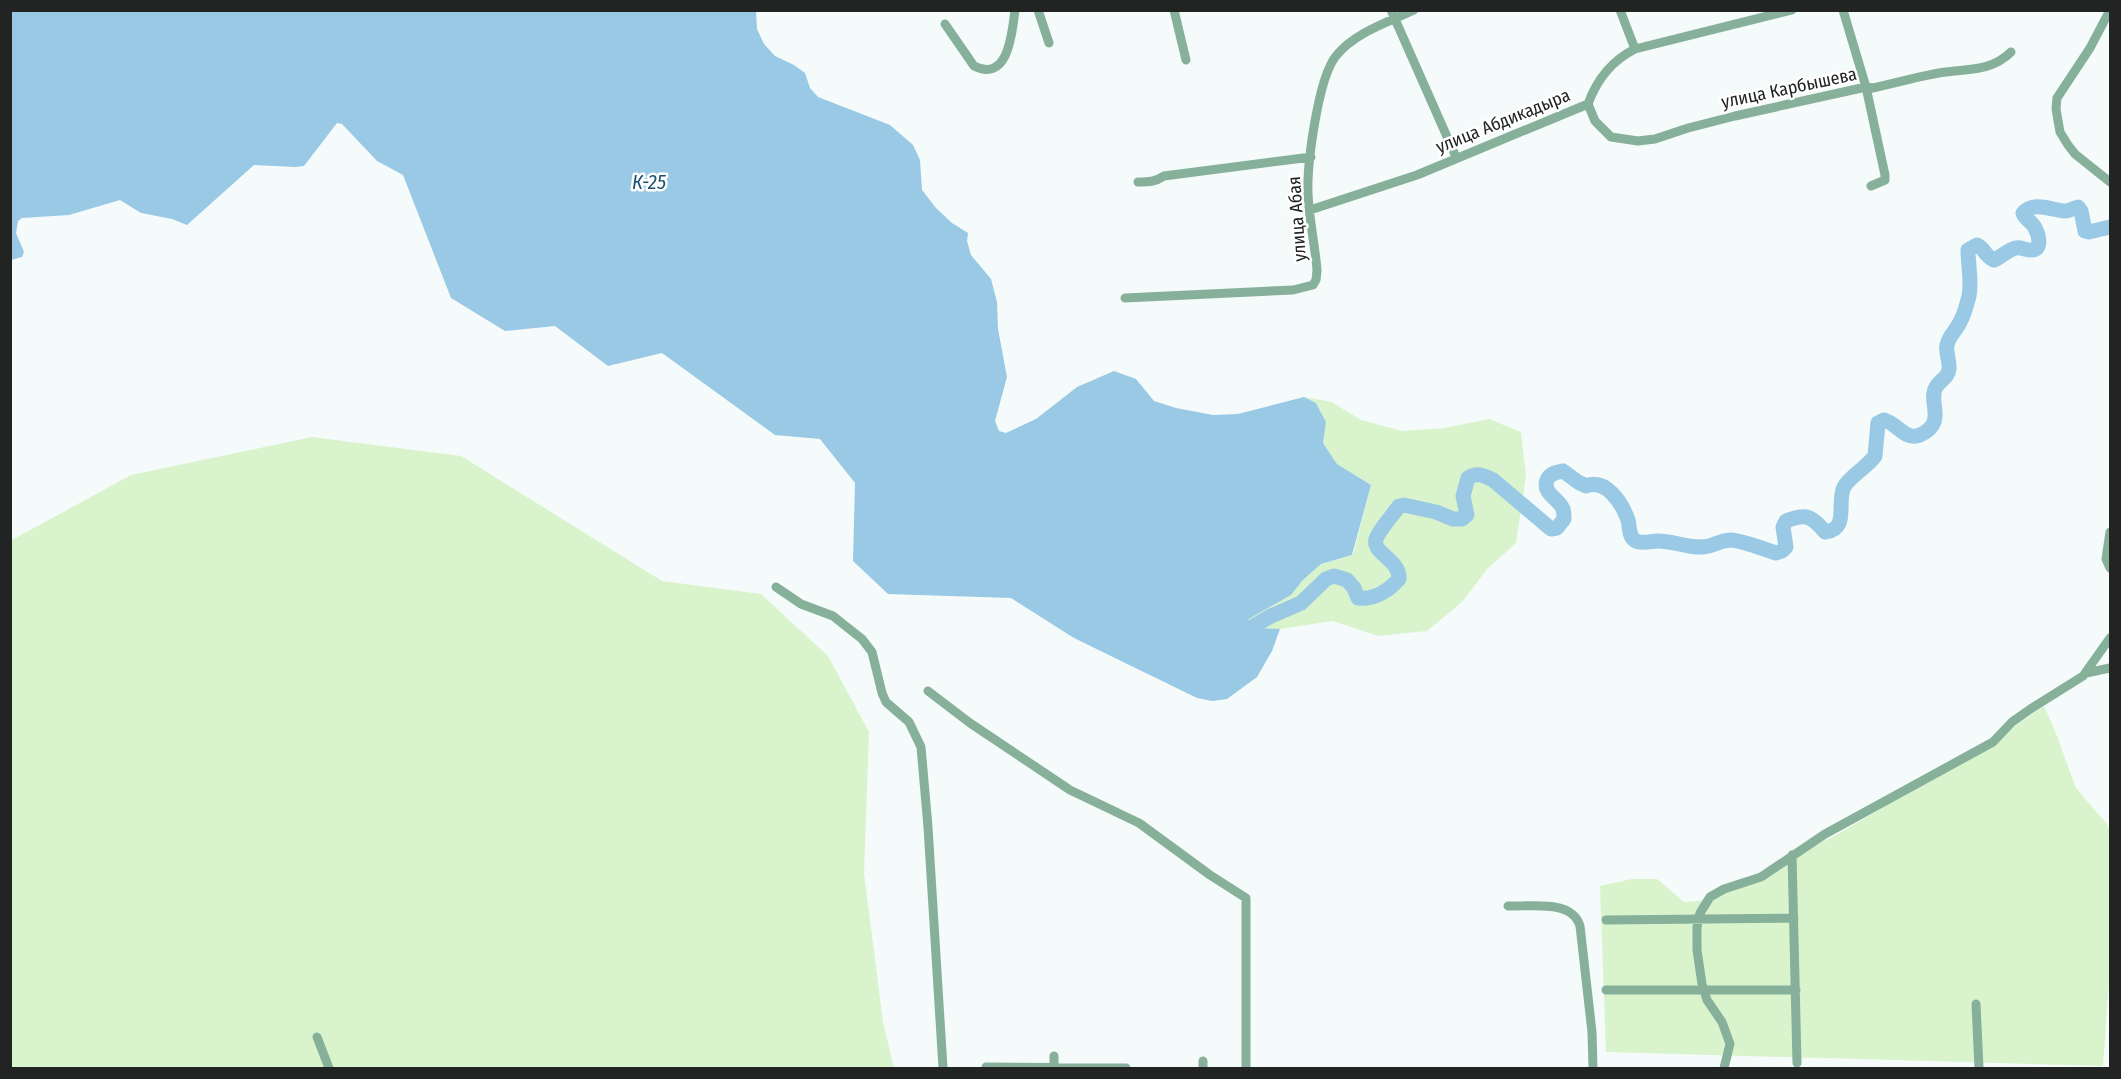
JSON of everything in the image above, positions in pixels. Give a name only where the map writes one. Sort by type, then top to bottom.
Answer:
[{"type":"street","points":[[945,24],[974,66],[986,70],[993,68],[1009,49],[1015,10]]},
{"type":"street","points":[[1038,10],[1049,43]]},
{"type":"street","points":[[1174,10],[1185,60]]},
{"type":"street","name":"улица Абая","points":[[1125,298],[1308,288],[1316,280],[1317,270],[1308,191],[1311,157],[1318,103],[1328,70],[1334,57],[1351,42],[1393,15],[1414,10]]},
{"type":"street","points":[[1620,10],[1635,49]]},
{"type":"street","name":"улица Абдикадыра","points":[[1310,210],[1417,175],[1588,104],[1596,84],[1606,70],[1619,58],[1635,49],[1792,10]]},
{"type":"street","points":[[1843,10],[1866,87],[1885,178],[1882,183],[1871,186]]},
{"type":"street","points":[[2110,10],[2090,48],[2057,98],[2056,109],[2060,132],[2068,146],[2110,182]]},
{"type":"street","points":[[1393,15],[1456,157]]},
{"type":"street","name":"улица Карбышева","points":[[1588,104],[1595,121],[1611,137],[1638,141],[1655,139],[1735,116],[1866,87],[1873,88],[1947,72],[1992,66],[2011,52]]},
{"type":"street","points":[[1138,182],[1158,181],[1164,176],[1311,157]]},
{"type":"street","points":[[2110,532],[2106,559],[2110,568]]},
{"type":"street","points":[[776,587],[801,604],[833,616],[862,639],[872,652],[886,702],[909,722],[921,747],[943,1068]]},
{"type":"street","points":[[2086,673],[2110,638]]},
{"type":"street","points":[[1724,1068],[1730,1044],[1722,1022],[1707,1000],[1697,950],[1698,920],[1704,904],[1716,892],[1761,877],[1825,834],[1993,742],[2012,722],[2086,673],[2110,668]]},
{"type":"street","points":[[928,691],[970,723],[1070,790],[1139,823],[1246,898],[1246,1068]]},
{"type":"street","points":[[1792,855],[1797,1063]]},
{"type":"street","points":[[1508,906],[1564,909],[1577,917],[1580,926],[1592,1032],[1593,1068]]},
{"type":"street","points":[[1606,920],[1794,918]]},
{"type":"street","points":[[1606,990],[1796,990]]},
{"type":"street","points":[[1976,1004],[1979,1068]]},
{"type":"street","points":[[316,1037],[329,1068]]},
{"type":"street","points":[[1054,1056],[1054,1068]]},
{"type":"street","points":[[986,1067],[1126,1068]]},
{"type":"green space","points":[[1304,397],[1332,402],[1361,420],[1402,431],[1444,428],[1489,419],[1521,432],[1526,476],[1516,543],[1488,568],[1462,602],[1427,631],[1378,636],[1333,621],[1280,629],[1233,628],[1291,595],[1303,580],[1321,564],[1353,555],[1371,485],[1337,464],[1323,443],[1326,422],[1316,403]]},
{"type":"green space","points":[[312,437],[461,456],[662,581],[761,594],[828,656],[869,732],[864,873],[883,1022],[894,1068],[11,1068],[10,541],[131,475]]},
{"type":"green space","points":[[2044,706],[2076,788],[2106,823],[2110,831],[2110,969],[2103,1066],[1606,1052],[1600,886],[1632,879],[1657,879],[1684,902],[1710,900],[1836,835],[1976,753]]},
{"type":"water","name":"К-25","points":[[11,10],[756,11],[757,29],[764,44],[775,56],[805,73],[810,88],[818,97],[890,125],[913,145],[920,160],[922,190],[952,223],[968,233],[967,241],[971,255],[991,279],[997,302],[998,329],[1007,377],[995,421],[999,431],[1006,433],[1036,419],[1077,387],[1114,371],[1136,379],[1154,401],[1213,415],[1238,414],[1304,397],[1316,403],[1326,422],[1323,443],[1337,464],[1371,485],[1352,555],[1321,564],[1303,580],[1291,595],[1235,627],[1280,629],[1272,651],[1257,677],[1227,699],[1212,701],[1197,698],[1074,638],[1011,598],[888,594],[853,561],[855,483],[820,439],[775,435],[662,353],[608,366],[555,326],[505,331],[451,298],[403,175],[377,161],[342,124],[337,123],[304,166],[254,165],[187,225],[172,219],[141,213],[120,200],[69,215],[22,218],[18,221],[16,233],[24,252],[22,257],[11,260]]},
{"type":"waterway","points":[[1215,628],[1252,627],[1301,603],[1326,579],[1334,576],[1347,580],[1354,588],[1358,598],[1381,593],[1399,579],[1395,566],[1378,549],[1376,539],[1399,506],[1404,505],[1436,512],[1453,519],[1462,519],[1467,515],[1463,496],[1468,478],[1474,475],[1493,480],[1551,529],[1557,528],[1564,519],[1564,514],[1561,505],[1547,489],[1547,480],[1552,474],[1563,471],[1586,486],[1593,484],[1600,486],[1612,494],[1625,513],[1633,539],[1638,542],[1664,541],[1703,547],[1731,540],[1748,543],[1776,553],[1786,547],[1783,527],[1786,521],[1808,517],[1825,532],[1833,530],[1840,521],[1844,487],[1875,456],[1878,423],[1884,420],[1889,422],[1910,436],[1920,435],[1933,424],[1935,418],[1934,393],[1949,369],[1947,345],[1961,319],[1969,296],[1968,250],[1977,245],[1994,260],[2013,249],[2034,250],[2037,248],[2039,238],[2034,226],[2023,213],[2032,207],[2065,211],[2078,207],[2085,231],[2110,227]]}]
